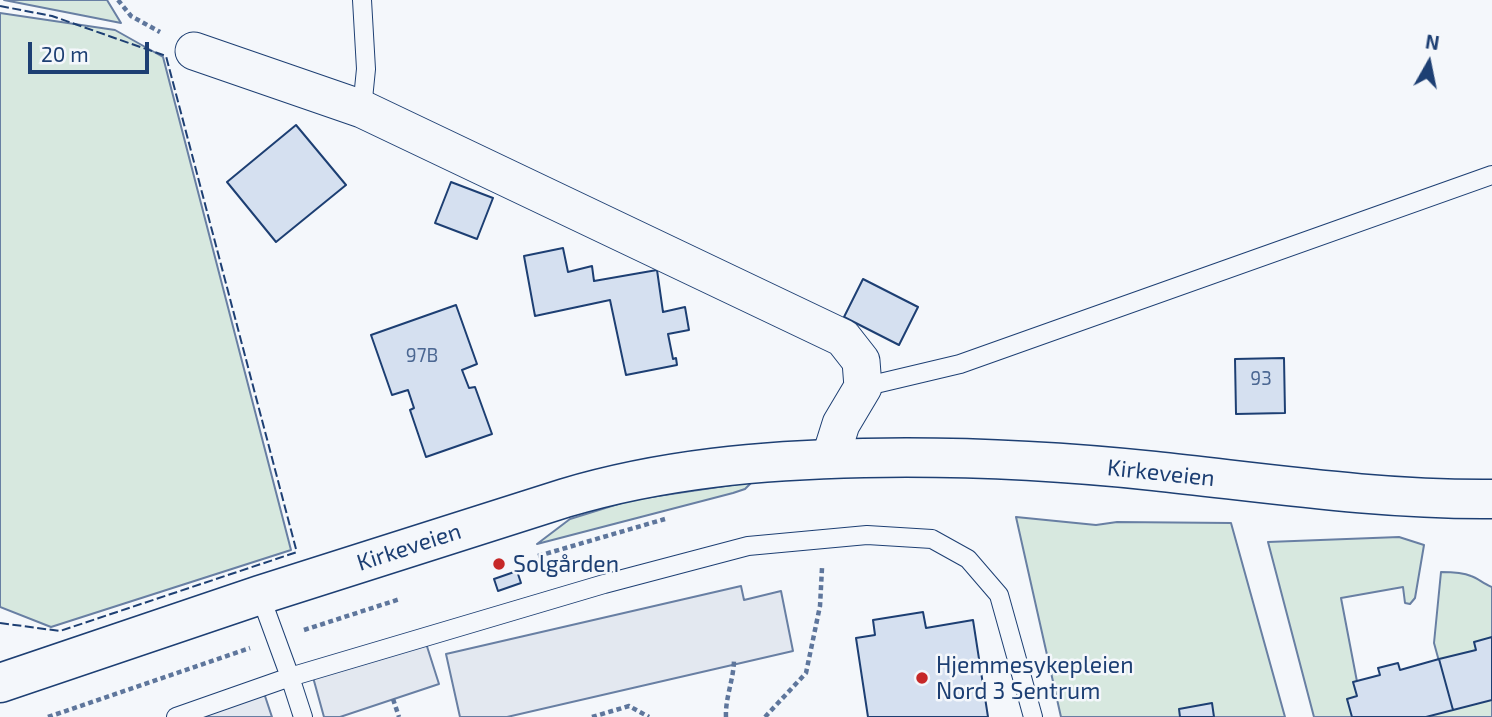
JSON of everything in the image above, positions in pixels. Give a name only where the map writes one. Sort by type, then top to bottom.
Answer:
[{"type":"main road","name":"Kirkeveien","points":[[0,683],[260,595],[588,491],[713,467],[795,460],[983,459],[1090,465],[1349,493],[1492,499]]},
{"type":"street","points":[[194,51],[362,109],[843,338],[861,361],[863,387],[841,424],[830,459]]},
{"type":"lane","points":[[362,0],[366,69],[362,109]]},
{"type":"lane","points":[[863,387],[960,364],[1492,175]]},
{"type":"lane","points":[[176,717],[290,677],[604,584],[748,547],[867,535],[932,540],[968,559],[999,594],[1033,717]]},
{"type":"lane","points":[[260,595],[303,717]]},
{"type":"path","points":[[118,0],[131,16],[194,51]]},
{"type":"path","points":[[538,556],[668,518]]},
{"type":"path","points":[[765,717],[806,673],[820,606],[824,539]]},
{"type":"path","points":[[48,717],[400,599]]},
{"type":"path","points":[[726,717],[726,706],[734,679],[734,659]]},
{"type":"path","points":[[393,699],[399,717]]},
{"type":"path","points":[[592,717],[629,706],[649,717]]},
{"type":"shaded area","points":[[4,0],[107,0],[121,23]]},
{"type":"shaded area","points":[[0,13],[115,30],[163,57],[291,550],[51,627],[0,607]]},
{"type":"shaded area","points":[[752,482],[745,489],[733,493],[537,544],[570,519],[631,500]]},
{"type":"shaded area","points":[[1016,517],[1096,525],[1117,522],[1231,523],[1285,717],[1061,717]]},
{"type":"shaded area","points":[[1399,537],[1424,545],[1415,598],[1410,604],[1405,603],[1403,587],[1341,598],[1359,692],[1448,694],[1434,643],[1441,572],[1460,573],[1492,587],[1492,717],[1314,717],[1268,542]]},
{"type":"shaded area","points":[[741,586],[744,600],[781,591],[793,651],[507,717],[460,717],[446,654]]},
{"type":"shaded area","points":[[424,637],[439,684],[340,717],[324,717],[311,670]]},
{"type":"shaded area","points":[[262,687],[272,717],[176,717]]},
{"type":"building","points":[[296,125],[346,185],[276,242],[227,182]]},
{"type":"building","points":[[451,182],[493,198],[477,239],[435,223]]},
{"type":"building","points":[[563,248],[568,272],[592,266],[594,281],[657,270],[663,312],[685,307],[689,330],[668,334],[673,359],[676,358],[677,365],[626,375],[610,300],[535,316],[524,256]]},
{"type":"building","points":[[863,279],[918,307],[899,345],[844,317]]},
{"type":"building","points":[[456,305],[477,364],[462,370],[469,388],[475,387],[492,434],[426,457],[410,410],[414,408],[408,390],[392,395],[371,335]]},
{"type":"building","points":[[1284,358],[1285,413],[1236,414],[1235,359]]},
{"type":"building","points":[[517,571],[521,583],[498,591],[494,579]]},
{"type":"building","name":"Hjemmesykepleien Nord 3 Sentrum","points":[[923,612],[926,628],[973,620],[988,717],[868,717],[856,638],[875,635],[873,620]]},
{"type":"building","points":[[1492,637],[1492,700],[1453,710],[1439,659],[1476,650],[1474,642]]},
{"type":"building","points":[[1439,659],[1453,710],[1426,717],[1352,717],[1347,699],[1357,696],[1353,682],[1380,675],[1378,668],[1398,663],[1400,670]]},
{"type":"building","points":[[1212,703],[1214,717],[1180,717],[1179,709]]},
{"type":"fence","points":[[0,6],[52,16],[166,56],[296,549]]},
{"type":"fence","points":[[0,623],[60,631],[297,552]]},
{"type":"place","name":"Solgården","points":[[499,564]]},
{"type":"place","name":"Hjemmesykepleien Nord 3 Sentrum","points":[[922,678]]}]
